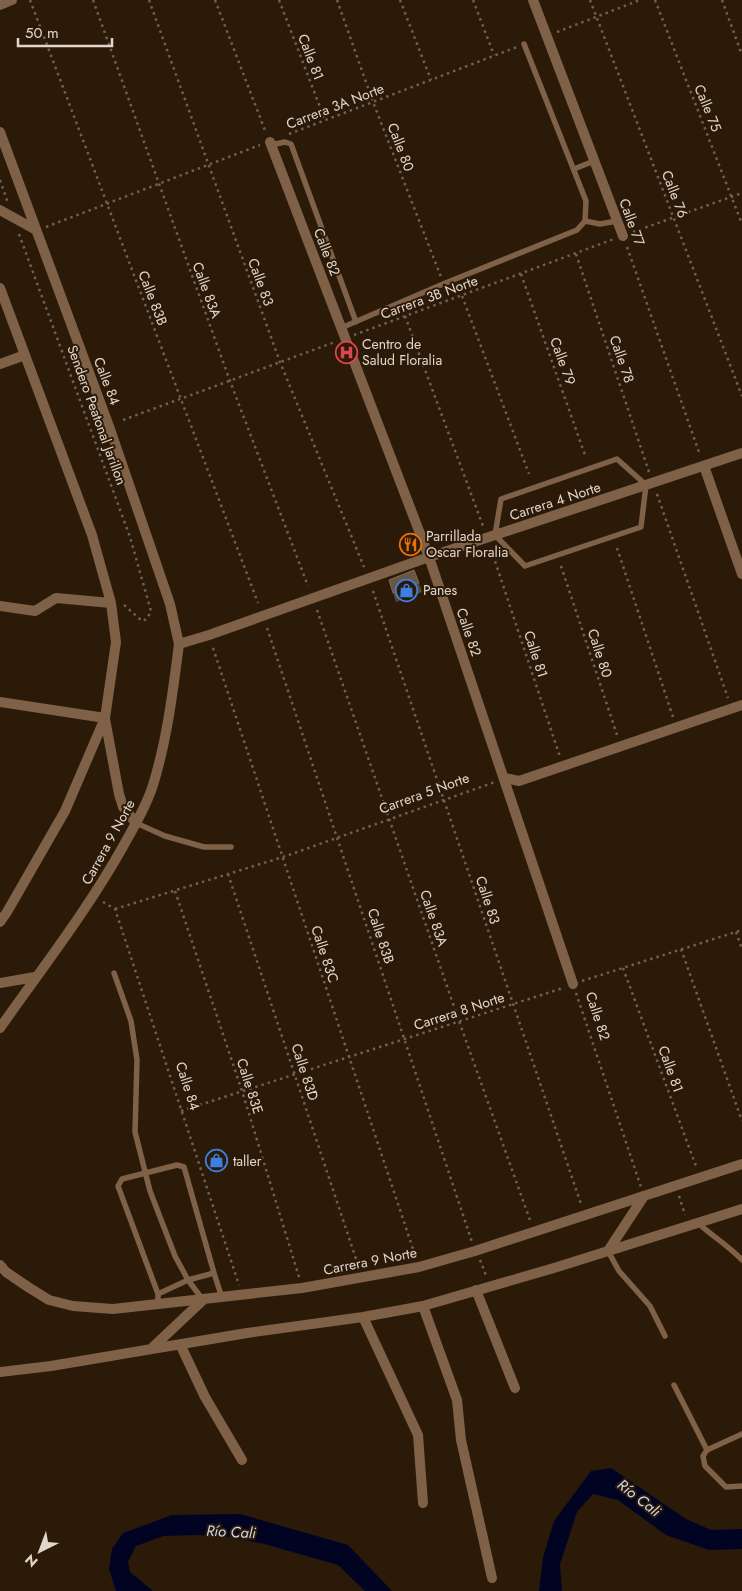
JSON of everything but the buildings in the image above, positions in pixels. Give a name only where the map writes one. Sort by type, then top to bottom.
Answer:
[{"type":"street","points":[[0,5],[12,0]]},
{"type":"street","name":"Calle 77","points":[[533,0],[623,236]]},
{"type":"street","name":"Calle 84","points":[[0,132],[110,429],[170,604],[178,644]]},
{"type":"street","name":"Calle 82","points":[[270,143],[429,557],[574,984]]},
{"type":"street","points":[[0,210],[36,230]]},
{"type":"street","points":[[0,288],[92,535],[112,603],[116,642],[105,718],[64,811],[0,922]]},
{"type":"street","points":[[0,364],[25,355]]},
{"type":"street","name":"Carrera 4 Norte","points":[[178,644],[209,635],[429,557],[742,453]]},
{"type":"street","points":[[704,466],[742,574]]},
{"type":"street","points":[[0,606],[35,611],[56,598],[112,603]]},
{"type":"street","name":"Carrera 9 Norte","points":[[0,1028],[93,896],[136,823],[153,787],[173,690],[178,644]]},
{"type":"street","points":[[0,702],[105,718]]},
{"type":"street","points":[[505,778],[519,781],[742,706]]},
{"type":"street","points":[[105,718],[119,794],[123,807],[136,823]]},
{"type":"street","points":[[0,983],[35,978]]},
{"type":"street","name":"Carrera 9 Norte","points":[[0,1266],[28,1288],[49,1300],[73,1306],[113,1309],[158,1299],[203,1300],[302,1288],[419,1267],[742,1164]]},
{"type":"street","points":[[608,1251],[644,1196]]},
{"type":"street","points":[[0,1372],[51,1366],[423,1306],[742,1209]]},
{"type":"street","points":[[476,1290],[515,1388]]},
{"type":"street","points":[[151,1349],[203,1300]]},
{"type":"street","points":[[423,1306],[457,1400],[462,1440],[492,1578]]},
{"type":"street","points":[[363,1317],[418,1435],[423,1503]]},
{"type":"street","points":[[180,1344],[205,1397],[242,1460]]},
{"type":"lane","points":[[341,328],[577,230],[585,221],[586,201],[524,44]]},
{"type":"lane","points":[[270,143],[285,142],[291,144],[356,322]]},
{"type":"lane","points":[[574,170],[594,161]]},
{"type":"lane","points":[[585,221],[600,224],[617,221]]},
{"type":"lane","points":[[617,459],[646,485],[641,527],[525,566],[495,535],[501,499],[617,459]]},
{"type":"lane","points":[[136,823],[165,836],[204,847],[231,847]]},
{"type":"lane","points":[[114,973],[130,1021],[137,1060],[136,1132],[150,1191],[175,1256],[188,1280],[203,1300]]},
{"type":"lane","points":[[214,1273],[188,1280],[158,1299],[118,1186],[122,1179],[177,1165],[184,1166],[222,1298]]},
{"type":"lane","points":[[693,1225],[731,1249],[742,1260]]},
{"type":"lane","points":[[608,1251],[619,1272],[650,1306],[665,1336]]},
{"type":"lane","points":[[674,1385],[707,1450]]},
{"type":"lane","points":[[742,1434],[707,1450],[703,1456],[705,1466],[726,1488],[742,1486]]},
{"type":"path","name":"Calle 83B","points":[[30,0],[258,603]]},
{"type":"path","name":"Calle 83A","points":[[93,0],[230,381],[308,586]]},
{"type":"path","name":"Calle 83","points":[[149,0],[280,362],[364,567]]},
{"type":"path","points":[[215,0],[270,143]]},
{"type":"path","name":"Calle 81","points":[[279,0],[325,120]]},
{"type":"path","name":"Calle 80","points":[[337,0],[373,102],[450,300]]},
{"type":"path","points":[[400,0],[431,80]]},
{"type":"path","points":[[473,0],[494,56]]},
{"type":"path","name":"Calle 76","points":[[590,0],[742,396]]},
{"type":"path","points":[[546,36],[640,0]]},
{"type":"path","name":"Calle 75","points":[[655,0],[742,224]]},
{"type":"path","points":[[722,0],[742,55]]},
{"type":"path","name":"Carrera 3A Norte","points":[[36,230],[270,143],[524,44]]},
{"type":"path","name":"Sendero Peatonal Jarillon","points":[[0,180],[130,537],[151,611],[147,619],[142,621],[124,604],[112,603]]},
{"type":"path","name":"Carrera 3B Norte","points":[[123,420],[742,193]]},
{"type":"path","name":"Calle 77","points":[[623,236],[700,455]]},
{"type":"path","name":"Calle 78","points":[[576,254],[649,472]]},
{"type":"path","name":"Calle 79","points":[[521,274],[585,455]]},
{"type":"path","points":[[462,296],[529,474]]},
{"type":"path","points":[[406,316],[483,526]]},
{"type":"path","points":[[657,494],[732,709]]},
{"type":"path","points":[[617,548],[677,728]]},
{"type":"path","name":"Calle 81","points":[[491,549],[563,765]]},
{"type":"path","name":"Calle 80","points":[[561,566],[620,746]]},
{"type":"path","name":"Calle 83","points":[[373,591],[585,1215]]},
{"type":"path","name":"Calle 83A","points":[[317,610],[459,1021],[534,1231]]},
{"type":"path","name":"Calle 83B","points":[[267,628],[404,1039],[489,1286]]},
{"type":"path","name":"Calle 83C","points":[[213,648],[419,1267]]},
{"type":"path","name":"Carrera 5 Norte","points":[[114,909],[283,857],[505,778]]},
{"type":"path","name":"Calle 83D","points":[[228,874],[362,1277]]},
{"type":"path","name":"Calle 83E","points":[[175,890],[242,1091],[302,1288]]},
{"type":"path","points":[[93,896],[114,909]]},
{"type":"path","name":"Calle 84","points":[[114,909],[242,1296]]},
{"type":"path","name":"Carrera 8 Norte","points":[[181,1111],[742,930]]},
{"type":"path","points":[[736,932],[742,949]]},
{"type":"path","points":[[681,950],[742,1121]]},
{"type":"path","name":"Calle 81","points":[[623,968],[700,1178]]},
{"type":"path","name":"Calle 82","points":[[574,984],[644,1196]]},
{"type":"path","points":[[675,1186],[693,1225]]},
{"type":"water","name":"Río Cali","points":[[611,1468],[686,1519],[711,1530],[742,1529],[742,1549],[709,1550],[666,1535],[618,1500],[593,1494],[577,1512],[560,1564],[562,1591],[539,1591],[543,1557],[554,1521],[591,1471]]},
{"type":"water","name":"Río Cali","points":[[240,1514],[348,1545],[392,1591],[365,1591],[338,1565],[233,1537],[197,1535],[163,1536],[136,1546],[128,1562],[130,1572],[153,1591],[116,1591],[109,1569],[112,1549],[123,1533],[172,1515]]},
{"type":"place","name":"Centro de Salud Floralia","points":[[346,352]]},
{"type":"place","name":"Parrillada Oscar Floralia","points":[[410,544]]},
{"type":"place","name":"Panes","points":[[407,590]]},
{"type":"place","name":"taller","points":[[217,1161]]}]
